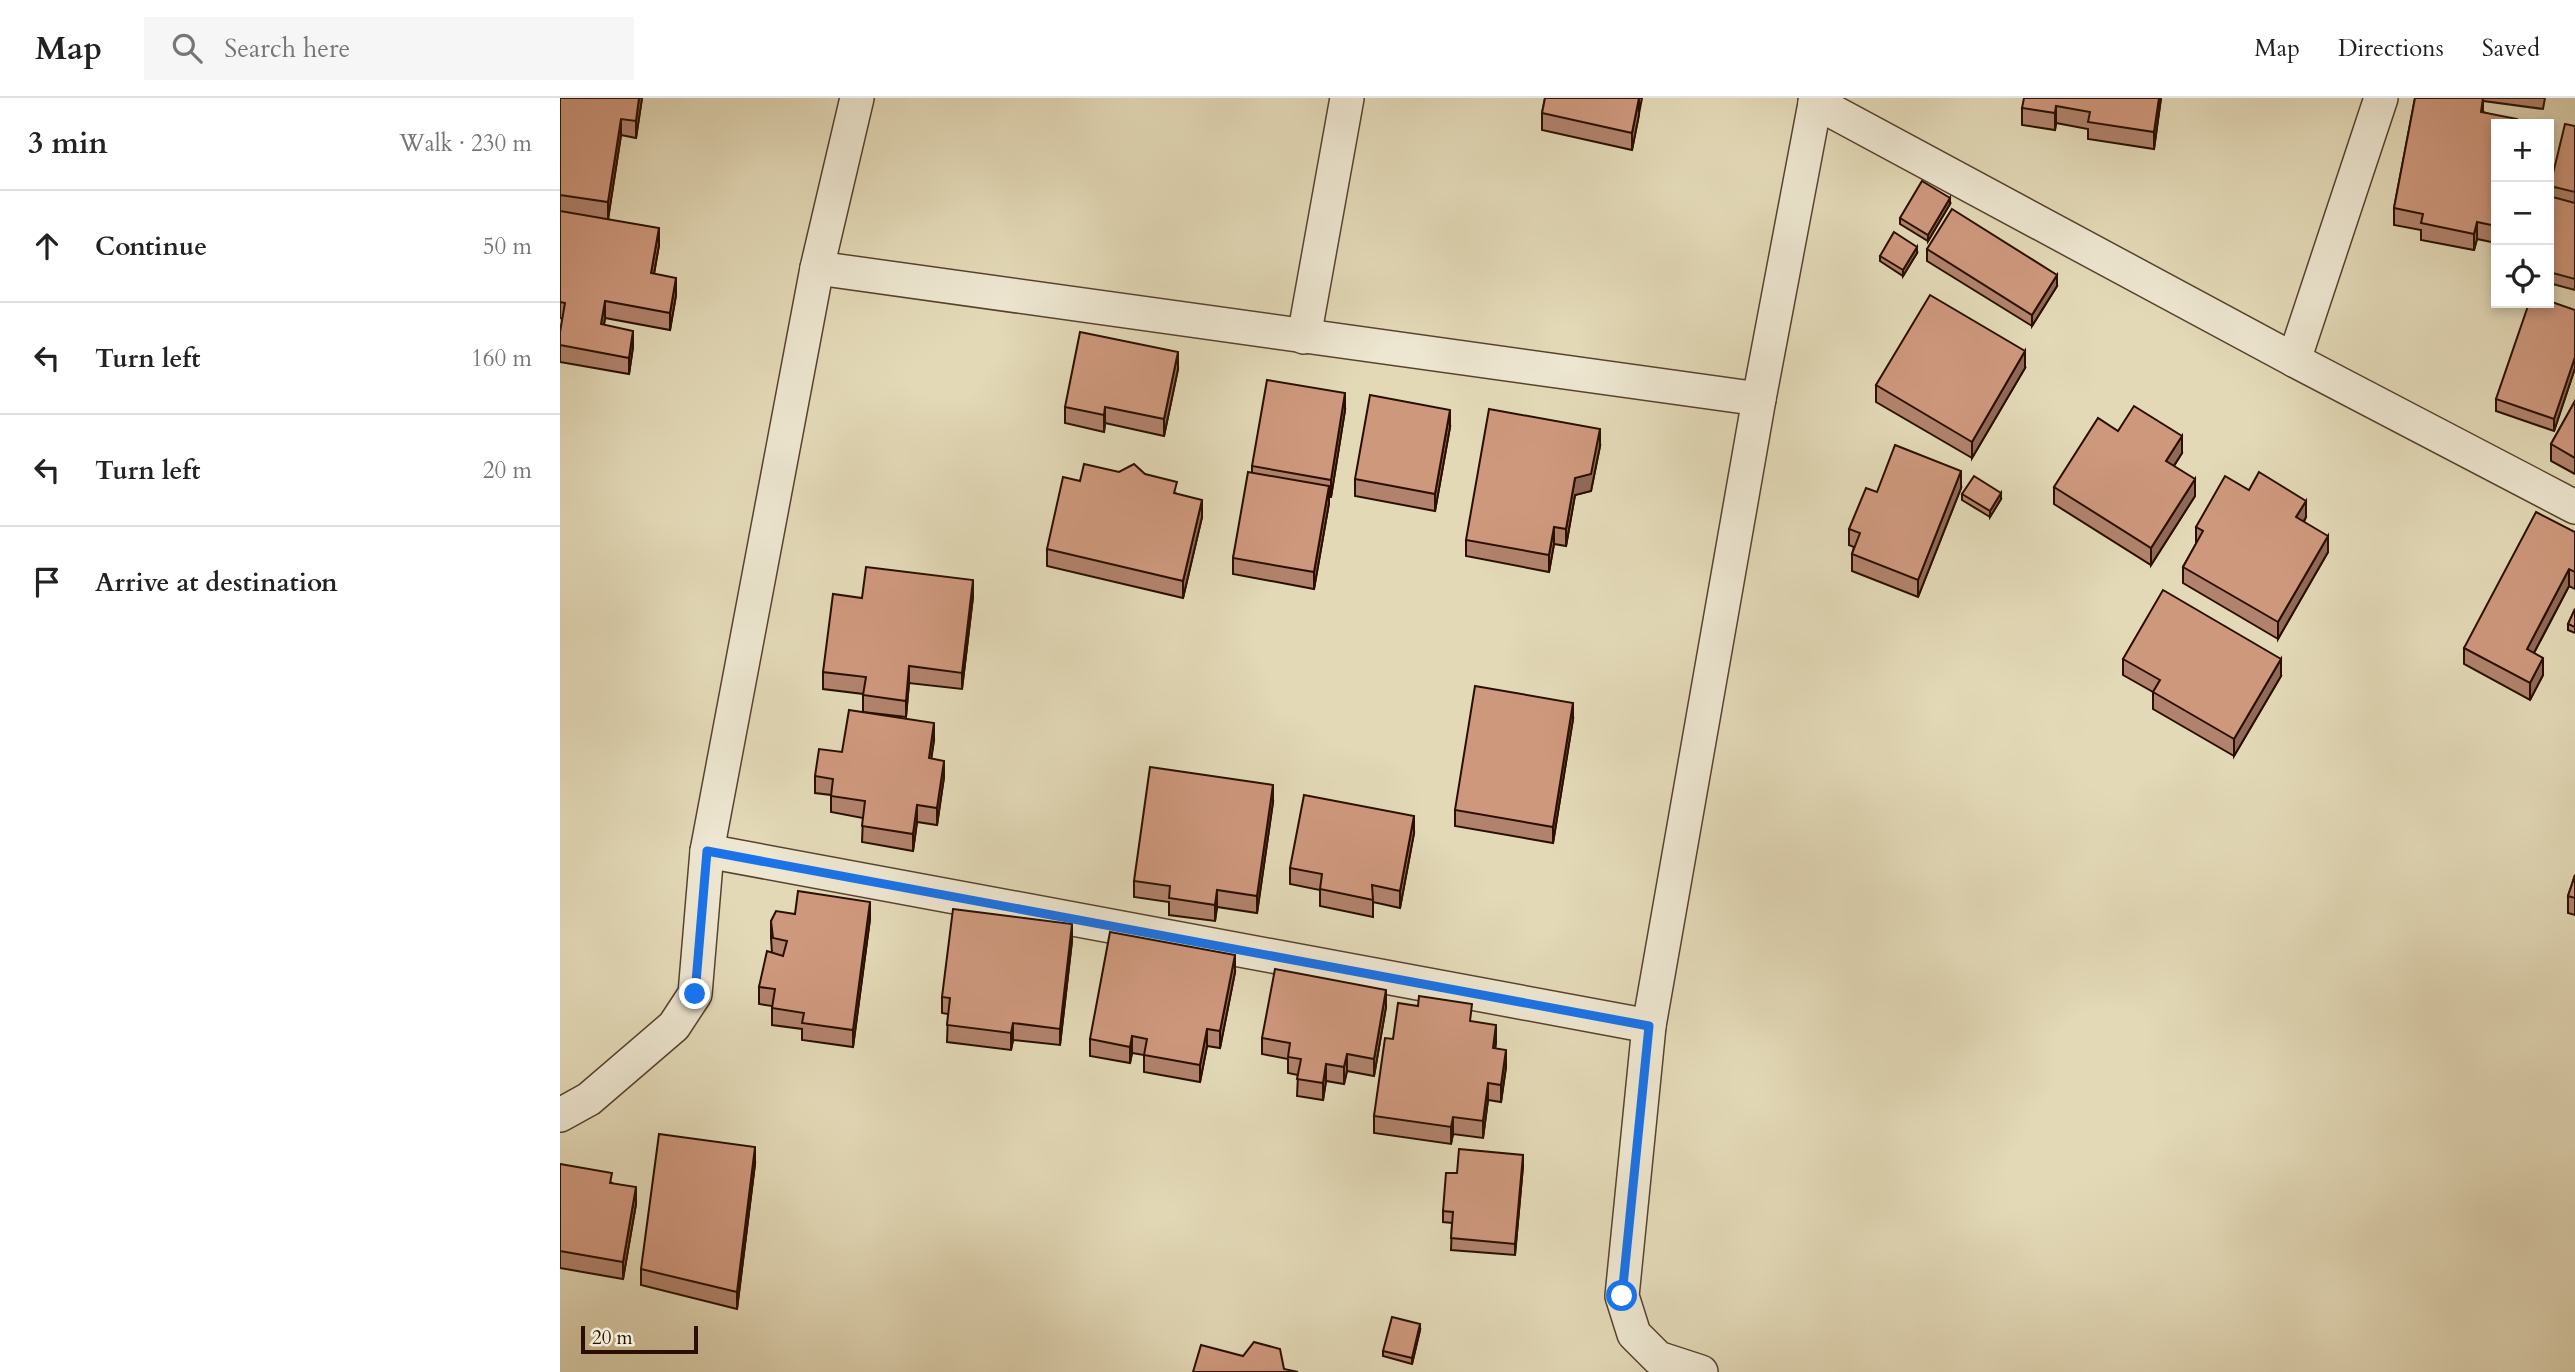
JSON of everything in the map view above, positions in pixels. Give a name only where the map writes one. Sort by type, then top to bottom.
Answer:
[{"type":"street","points":[[560,1115],[589,1099],[674,1026],[695,994],[707,851],[817,268],[857,98]]},
{"type":"street","points":[[1304,337],[1347,98]]},
{"type":"street","points":[[2294,360],[2381,98]]},
{"type":"street","points":[[1688,1370],[1658,1358],[1634,1334],[1622,1296],[1649,1026],[1759,399],[1816,100],[2294,360],[2575,507]]},
{"type":"street","points":[[817,268],[1759,399]]},
{"type":"street","points":[[707,851],[1649,1026]]},
{"type":"building","points":[[560,98],[639,98],[636,121],[621,119],[608,202],[560,195]]},
{"type":"building","points":[[1545,98],[1639,98],[1632,133],[1542,113]]},
{"type":"building","points":[[2024,98],[2159,98],[2154,132],[2088,122],[2090,112],[2056,106],[2055,113],[2022,108]]},
{"type":"building","points":[[2415,98],[2483,98],[2481,112],[2517,119],[2491,119],[2491,225],[2477,222],[2474,234],[2421,223],[2423,214],[2394,208]]},
{"type":"building","points":[[2565,124],[2575,126],[2575,192],[2554,187],[2554,169]]},
{"type":"building","points":[[1922,181],[1950,198],[1928,235],[1900,218]]},
{"type":"building","points":[[2554,197],[2575,203],[2575,279],[2554,273]]},
{"type":"building","points":[[1952,209],[2057,275],[2032,315],[1927,249]]},
{"type":"building","points":[[560,211],[659,228],[651,273],[676,278],[670,313],[605,301],[601,324],[633,331],[629,358],[560,345],[565,303],[560,302]]},
{"type":"building","points":[[1894,232],[1917,247],[1903,270],[1880,256]]},
{"type":"building","points":[[1930,295],[2025,351],[1972,442],[1876,385]]},
{"type":"building","points":[[2554,303],[2575,310],[2575,357],[2554,419],[2496,399],[2527,308],[2554,308]]},
{"type":"building","points":[[1080,332],[1178,352],[1164,419],[1105,407],[1104,415],[1065,407]]},
{"type":"building","points":[[1267,380],[1345,393],[1331,480],[1252,466]]},
{"type":"building","points":[[1370,395],[1450,410],[1435,494],[1355,479]]},
{"type":"building","points":[[2575,401],[2575,458],[2551,444]]},
{"type":"building","points":[[2134,406],[2182,436],[2166,461],[2195,479],[2151,548],[2054,487],[2098,418],[2118,431]]},
{"type":"building","points":[[1489,409],[1600,429],[1591,474],[1575,478],[1566,529],[1554,527],[1549,555],[1466,540]]},
{"type":"building","points":[[1895,445],[1961,471],[1918,580],[1852,554],[1860,533],[1849,529],[1866,488],[1877,492]]},
{"type":"building","points":[[1084,464],[1119,472],[1134,464],[1145,474],[1177,482],[1174,493],[1202,500],[1183,581],[1047,549],[1063,477],[1080,481]]},
{"type":"building","points":[[1248,472],[1329,486],[1314,572],[1233,558]]},
{"type":"building","points":[[2259,472],[2306,501],[2296,517],[2328,536],[2278,622],[2183,567],[2203,531],[2196,527],[2225,476],[2249,490]]},
{"type":"building","points":[[1974,476],[2001,493],[1990,511],[1962,494]]},
{"type":"building","points":[[2536,512],[2575,532],[2575,572],[2569,569],[2527,649],[2543,658],[2530,683],[2464,648]]},
{"type":"building","points":[[866,567],[973,580],[962,673],[909,666],[906,701],[863,695],[866,677],[823,672],[833,594],[862,598]]},
{"type":"building","points":[[2163,590],[2281,659],[2234,739],[2153,692],[2160,680],[2123,659]]},
{"type":"building","points":[[2575,609],[2575,627],[2568,624]]},
{"type":"building","points":[[1475,686],[1573,703],[1553,827],[1455,810]]},
{"type":"building","points":[[849,710],[934,723],[929,758],[944,761],[937,808],[917,805],[913,834],[862,826],[865,801],[831,796],[833,779],[815,776],[819,749],[842,752]]},
{"type":"building","points":[[1150,767],[1273,785],[1257,896],[1217,890],[1215,905],[1169,898],[1170,886],[1134,881]]},
{"type":"building","points":[[1304,795],[1414,816],[1400,891],[1372,885],[1373,900],[1320,889],[1322,874],[1290,868]]},
{"type":"building","points":[[2575,875],[2575,898],[2568,896]]},
{"type":"building","points":[[798,891],[870,902],[853,1030],[802,1023],[804,1013],[772,1008],[775,989],[759,987],[767,951],[783,956],[787,941],[773,938],[771,921],[776,911],[795,914]]},
{"type":"building","points":[[953,909],[1072,924],[1060,1029],[1013,1023],[1011,1033],[947,1025],[950,998],[942,997]]},
{"type":"building","points":[[1110,932],[1235,955],[1220,1031],[1207,1029],[1200,1065],[1144,1055],[1147,1039],[1132,1036],[1130,1047],[1090,1039]]},
{"type":"building","points":[[1275,969],[1386,990],[1374,1059],[1347,1054],[1344,1067],[1326,1064],[1323,1083],[1297,1079],[1301,1059],[1288,1057],[1290,1043],[1262,1038]]},
{"type":"building","points":[[1419,996],[1472,1004],[1470,1021],[1496,1025],[1493,1048],[1506,1050],[1501,1085],[1488,1083],[1483,1121],[1453,1117],[1451,1127],[1374,1116],[1385,1038],[1393,1039],[1398,1003],[1418,1006]]},
{"type":"building","points":[[659,1134],[755,1147],[737,1292],[641,1269]]},
{"type":"building","points":[[1459,1149],[1523,1155],[1515,1244],[1451,1238],[1453,1212],[1443,1211],[1446,1173],[1457,1173]]},
{"type":"building","points":[[560,1164],[612,1173],[610,1183],[636,1187],[623,1262],[560,1251]]},
{"type":"building","points":[[1392,1317],[1420,1324],[1412,1358],[1383,1351]]},
{"type":"building","points":[[1254,1342],[1280,1349],[1284,1369],[1298,1372],[1193,1372],[1201,1345],[1243,1356]]},
{"type":"route","points":[[695,994],[707,851],[1649,1026],[1622,1296]]}]
